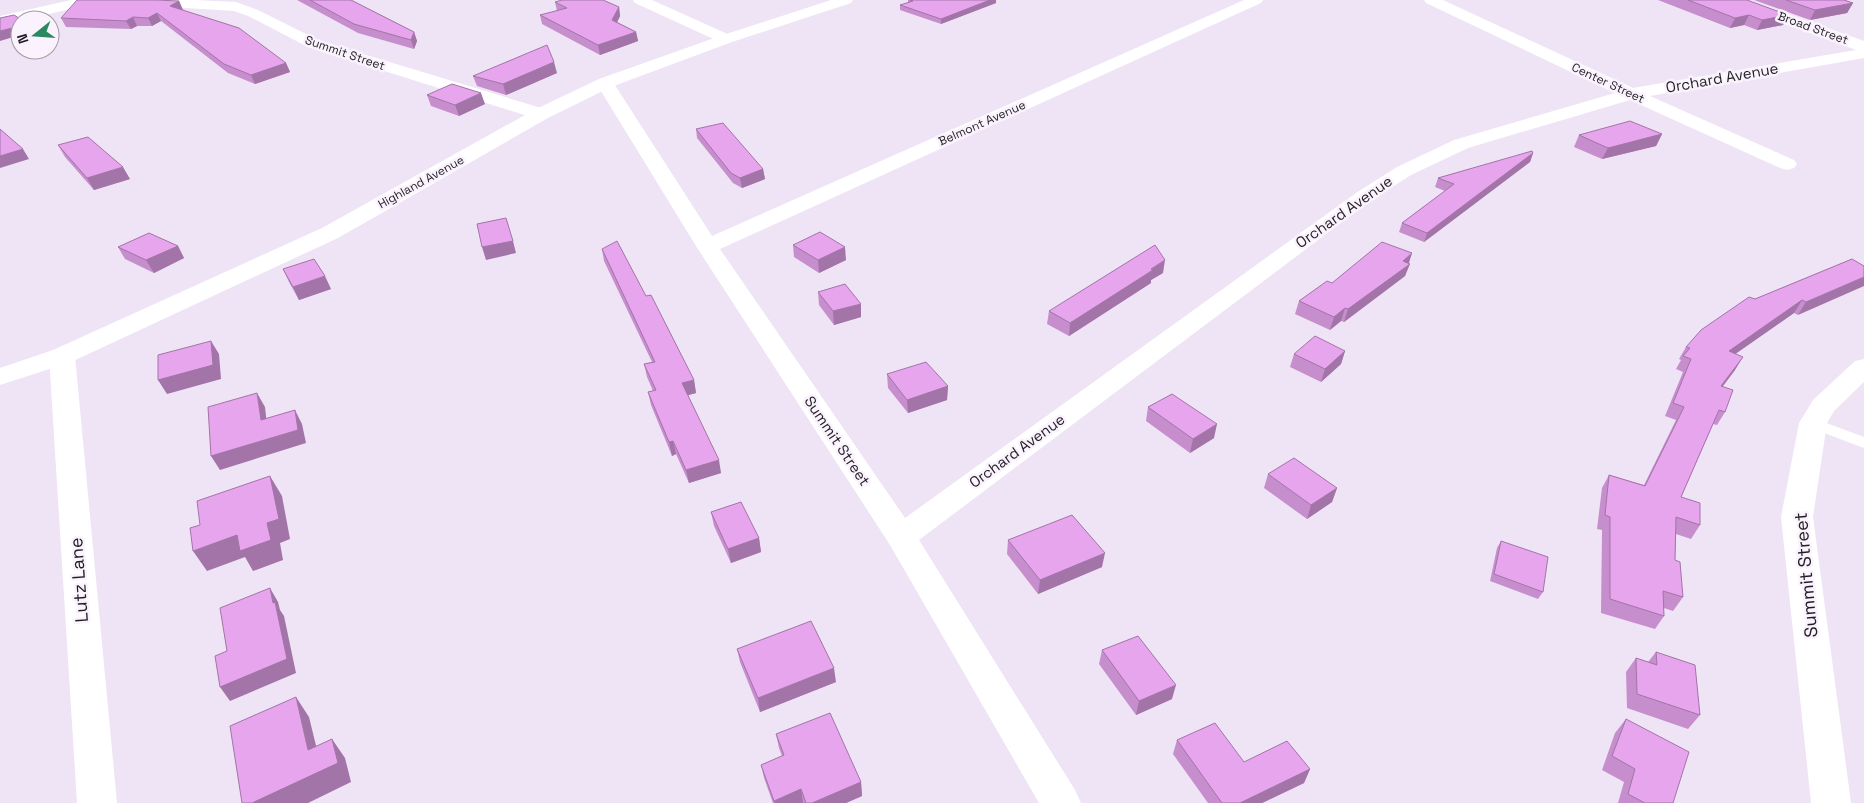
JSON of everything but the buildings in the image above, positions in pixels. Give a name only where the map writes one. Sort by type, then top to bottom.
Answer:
[{"type":"street","points":[[0,21],[82,2],[107,0]]},
{"type":"street","name":"Summit Street","points":[[120,0],[236,7],[314,44],[541,114]]},
{"type":"street","points":[[640,0],[726,39]]},
{"type":"street","name":"Highland Avenue","points":[[0,377],[62,356],[330,233],[541,114],[605,83],[726,39],[846,0]]},
{"type":"street","name":"Belmont Avenue","points":[[707,246],[1256,0]]},
{"type":"street","name":"Center Street","points":[[1431,0],[1631,94],[1787,164]]},
{"type":"street","name":"Broad Street","points":[[1734,0],[1864,47]]},
{"type":"street","name":"Orchard Avenue","points":[[901,537],[1363,197],[1404,171],[1461,144],[1631,94],[1864,53]]},
{"type":"street","name":"Summit Street","points":[[605,83],[707,246],[901,537],[1061,803]]},
{"type":"street","name":"Lutz Lane","points":[[62,356],[97,803]]},
{"type":"street","name":"Summit Street","points":[[1831,803],[1797,517],[1813,422],[1823,406],[1864,367]]},
{"type":"lane","points":[[1813,422],[1864,443]]}]
